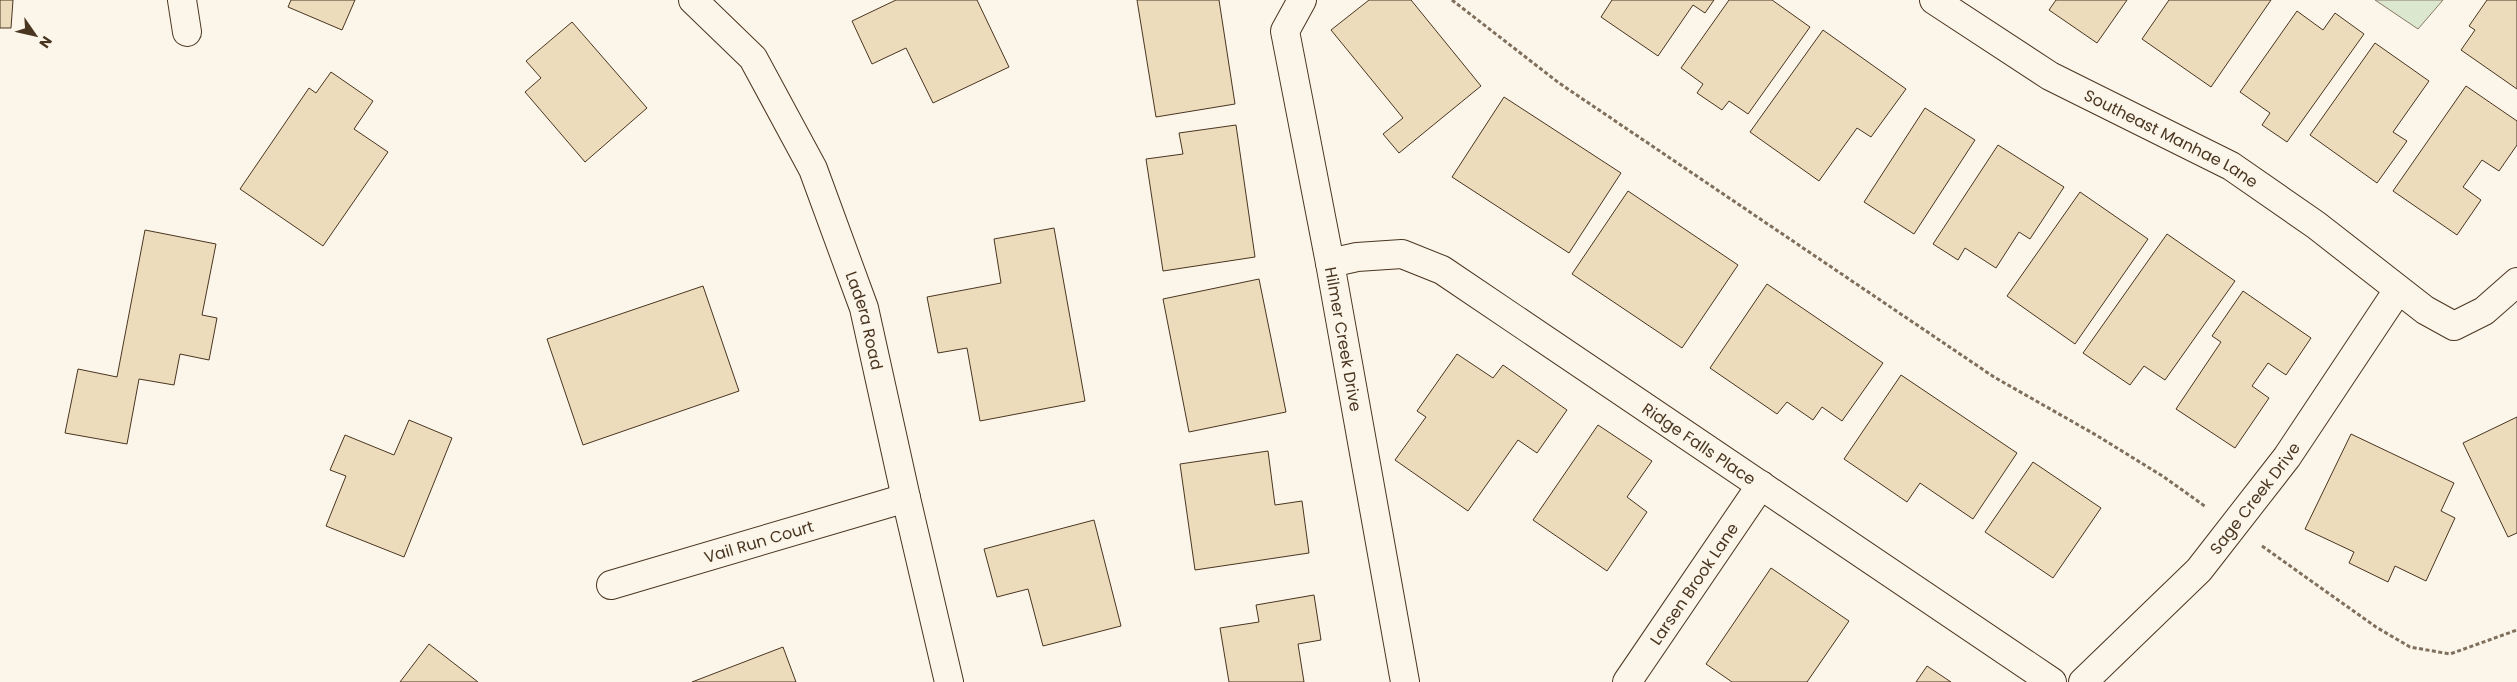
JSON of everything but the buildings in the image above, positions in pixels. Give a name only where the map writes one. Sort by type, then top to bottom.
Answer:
[{"type":"street","points":[[182,0],[187,32]]},
{"type":"street","name":"Ladera Road","points":[[693,0],[753,58],[813,169],[864,308],[949,682]]},
{"type":"street","name":"Hilmer Creek Drive","points":[[1302,0],[1284,31],[1330,263],[1405,682]]},
{"type":"street","name":"Southeast Manhae Lane","points":[[1934,0],[2050,76],[2231,166],[2316,225],[2425,310],[2454,326],[2484,311],[2517,282]]},
{"type":"street","name":"Ridge Falls Place","points":[[1330,263],[1358,257],[1402,254],[1442,270],[2052,682]]},
{"type":"street","name":"Sage Creek Drive","points":[[2083,682],[2199,570],[2287,457],[2398,290]]},
{"type":"street","name":"Larsen Brook Lane","points":[[1627,682],[1760,484]]},
{"type":"street","name":"Vail Run Court","points":[[611,585],[906,498]]},
{"type":"path","points":[[1452,0],[1558,83],[1994,377],[2096,434],[2164,477],[2376,627],[2410,647],[2450,654],[2517,630]]},
{"type":"green space","points":[[2375,0],[2443,0],[2418,29]]}]
